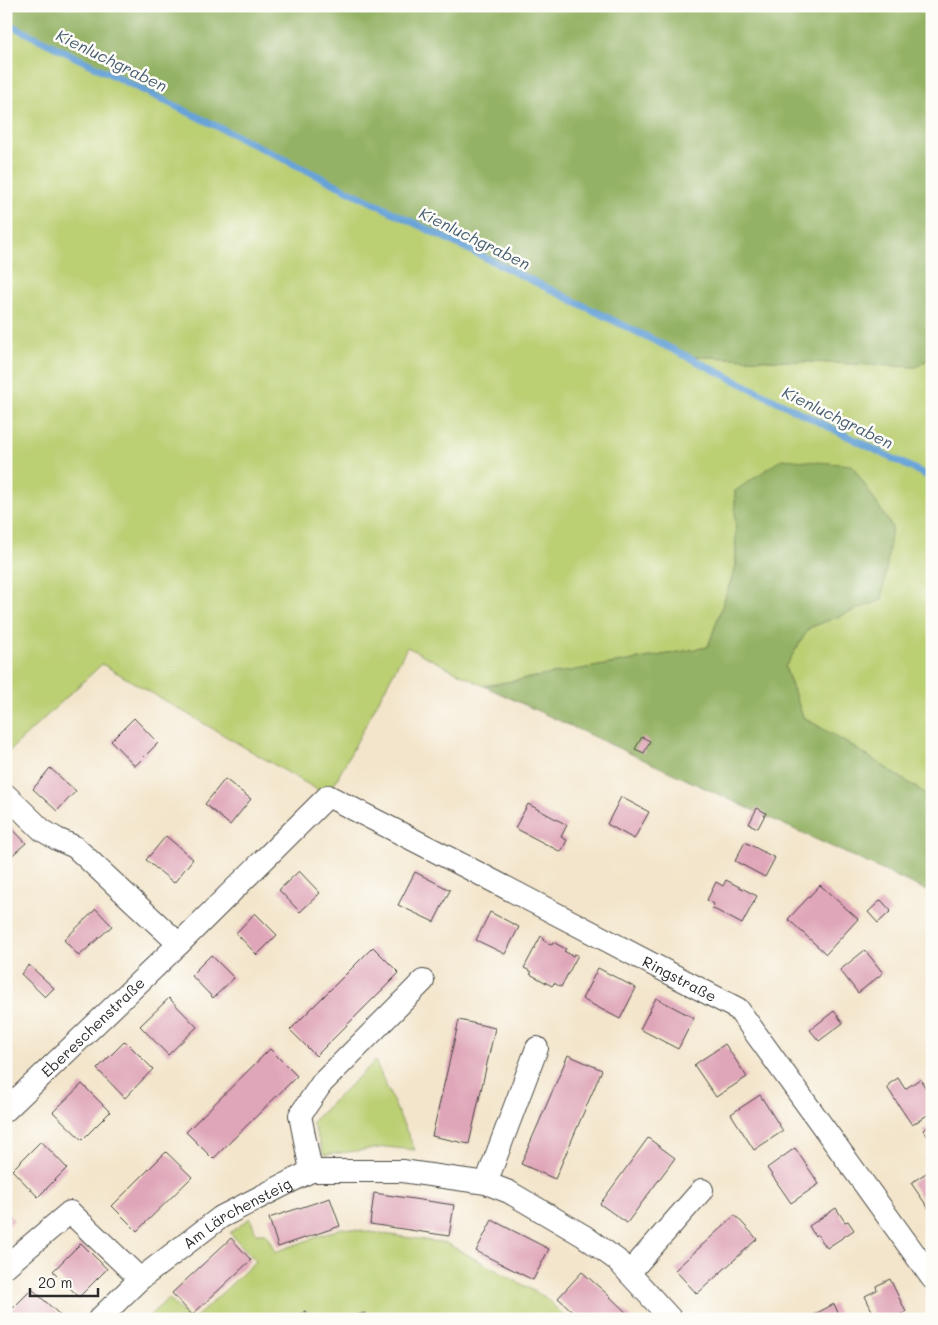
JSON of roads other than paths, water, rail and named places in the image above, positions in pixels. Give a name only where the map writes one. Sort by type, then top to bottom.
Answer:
[{"type":"street","points":[[6,796],[42,830],[56,839],[75,847],[179,944]]},
{"type":"street","name":"Ebereschenstraße","points":[[6,1110],[179,944],[328,796]]},
{"type":"street","name":"Ringstraße","points":[[328,796],[738,1009],[932,1278]]},
{"type":"street","points":[[312,1172],[300,1115],[322,1083],[423,981]]},
{"type":"street","points":[[486,1184],[537,1048]]},
{"type":"street","name":"Am Lärchensteig","points":[[98,1319],[140,1279],[221,1217],[312,1172],[402,1171],[486,1184],[510,1192],[584,1236],[617,1260],[670,1319]]},
{"type":"street","points":[[629,1273],[702,1190]]},
{"type":"street","points":[[6,1266],[70,1212],[140,1279]]},
{"type":"waterway","name":"Kienluchgraben","points":[[6,23],[932,478]]}]
